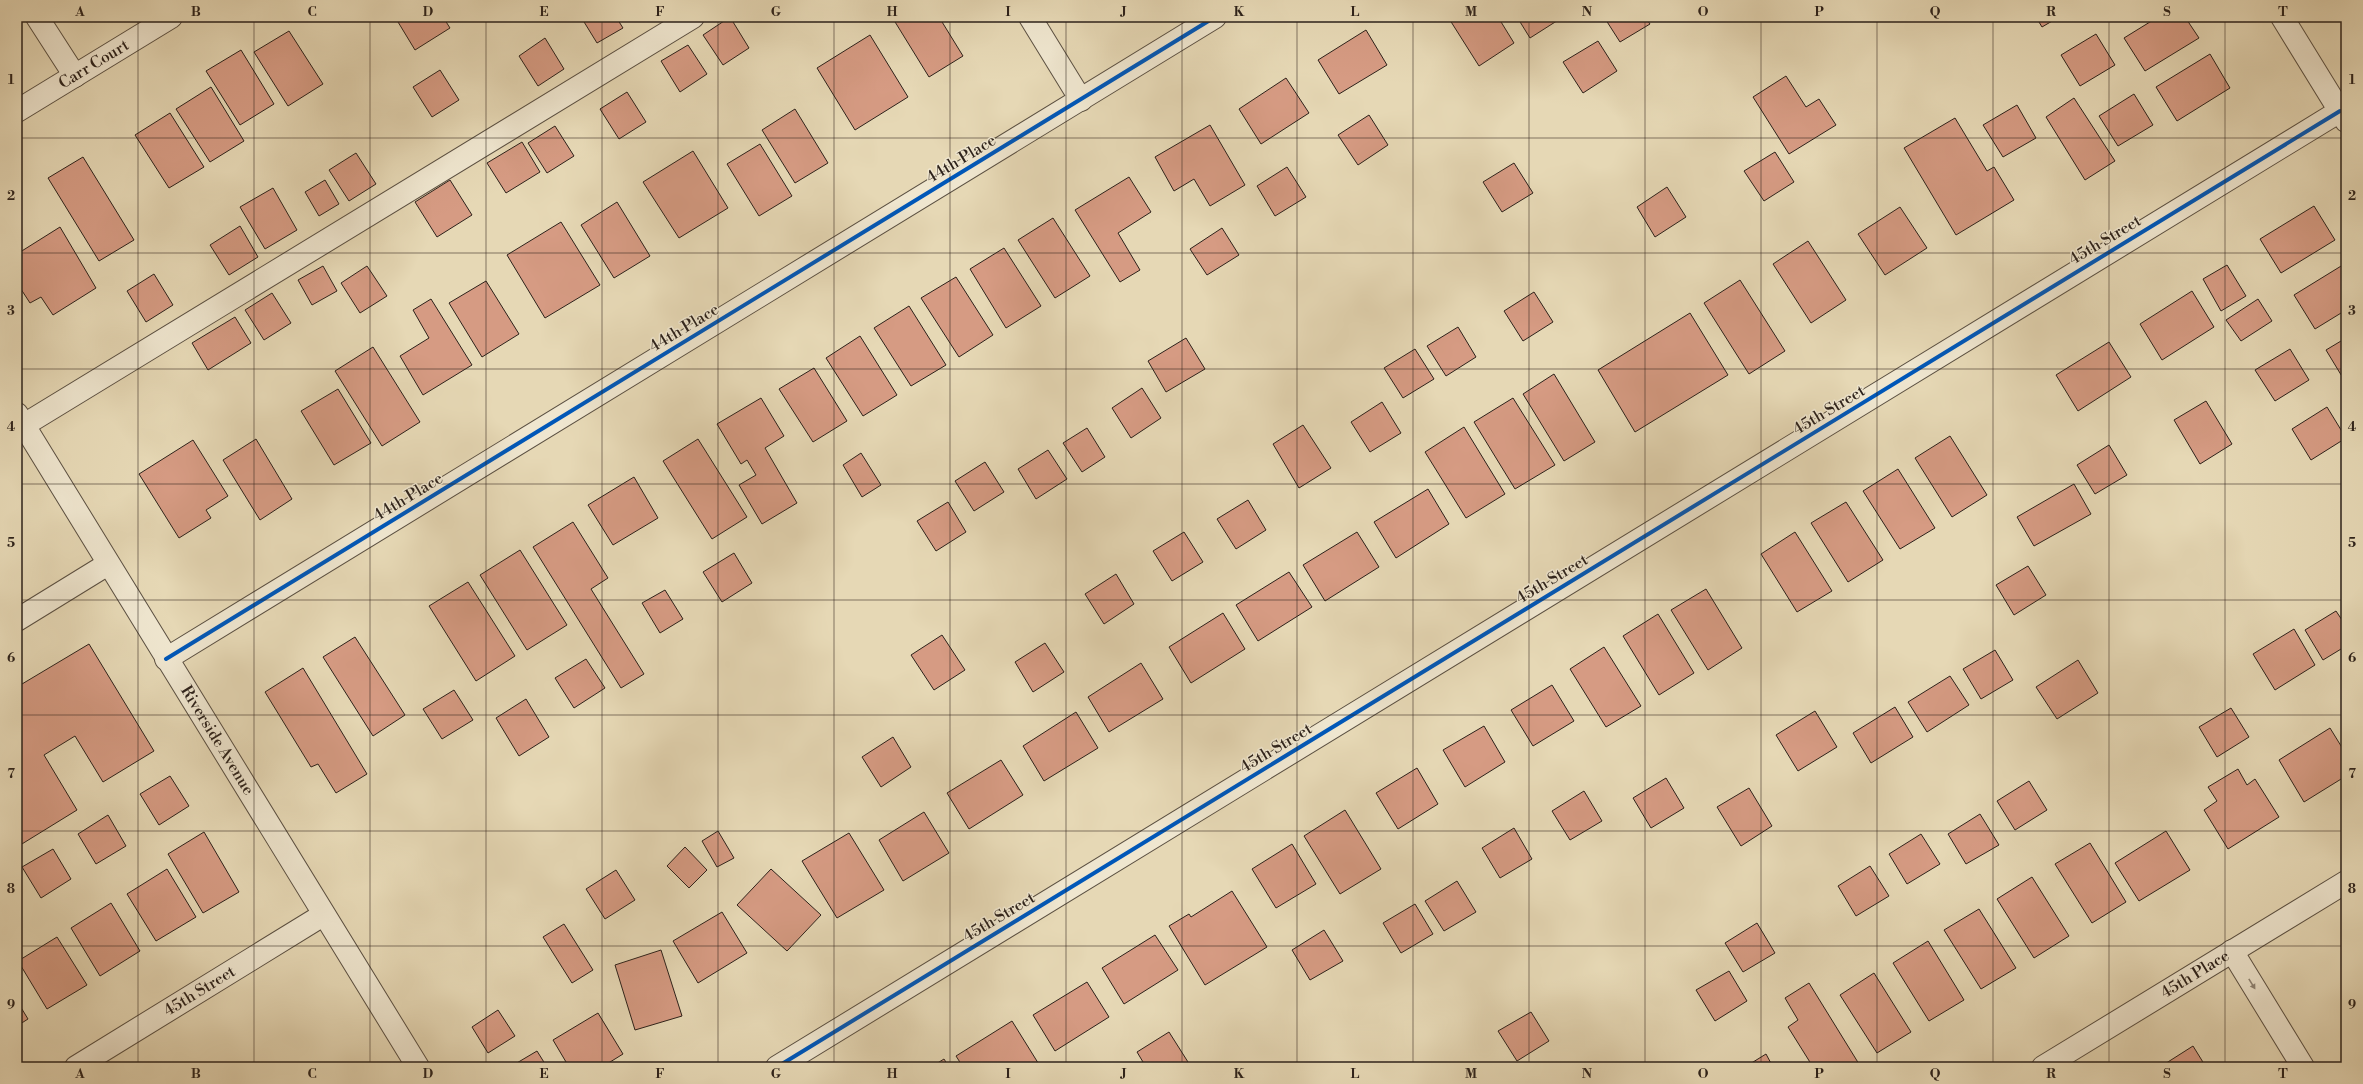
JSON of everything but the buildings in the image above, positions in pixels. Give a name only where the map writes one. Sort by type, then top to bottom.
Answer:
[{"type":"street","points":[[37,17],[75,76]]},
{"type":"street","name":"Carr Court","points":[[17,111],[171,17]]},
{"type":"street","points":[[20,420],[693,17]]},
{"type":"street","points":[[1030,17],[1081,100]]},
{"type":"street","name":"44th Place","points":[[166,659],[1215,17]]},
{"type":"street","points":[[2282,17],[2343,116]]},
{"type":"street","name":"45th Street","points":[[777,1067],[2343,116]]},
{"type":"street","name":"Riverside Avenue","points":[[20,420],[418,1067]]},
{"type":"street","points":[[17,620],[108,564]]},
{"type":"street","name":"45th Place","points":[[2043,1067],[2346,882]]},
{"type":"street","name":"45th Street","points":[[76,1067],[324,915]]},
{"type":"street","points":[[2232,951],[2303,1067]]},
{"type":"cycle path","points":[[166,659],[1215,17]]},
{"type":"cycle path","points":[[777,1067],[2340,111]]}]
